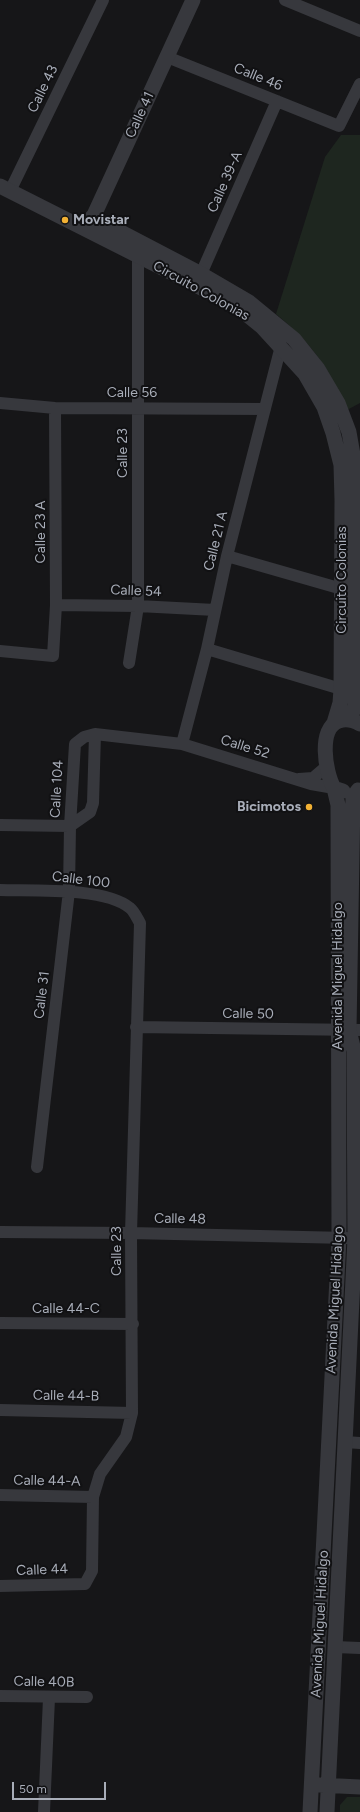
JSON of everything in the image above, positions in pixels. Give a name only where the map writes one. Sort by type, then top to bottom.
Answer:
[{"type":"street","name":"Calle 43","points":[[5,188],[103,0]]},
{"type":"street","name":"Calle 41","points":[[89,224],[193,0]]},
{"type":"street","points":[[285,0],[360,31]]},
{"type":"street","name":"Calle 46","points":[[166,57],[338,126],[360,84]]},
{"type":"street","name":"Calle 39-A","points":[[201,274],[277,101]]},
{"type":"street","name":"Circuito Colonias","points":[[5,188],[89,224],[245,306],[305,374],[324,407],[333,433],[340,465],[349,591],[358,673],[355,706],[357,722]]},
{"type":"street","name":"Circuito Colonias","points":[[142,251],[201,274],[294,339],[318,369],[338,403],[349,432],[355,466],[349,591],[340,703],[334,723],[328,728],[326,736],[328,766]]},
{"type":"street","name":"Calle 23","points":[[129,663],[138,606],[139,407],[142,251]]},
{"type":"street","name":"Calle 21 A","points":[[182,744],[207,649],[227,556],[281,346]]},
{"type":"street","name":"Calle 56","points":[[0,403],[55,408],[139,407],[265,409]]},
{"type":"street","name":"Calle 23 A","points":[[0,651],[53,656],[56,605],[55,408]]},
{"type":"street","points":[[227,556],[349,591]]},
{"type":"street","name":"Calle 54","points":[[56,605],[138,606],[215,610]]},
{"type":"street","points":[[207,649],[341,689]]},
{"type":"street","points":[[334,723],[344,719],[357,722]]},
{"type":"street","points":[[95,734],[182,744]]},
{"type":"street","name":"Calle 104","points":[[95,734],[93,803],[90,812],[70,826],[75,744],[84,737],[95,734]]},
{"type":"street","name":"Calle 52","points":[[182,744],[322,787],[334,788]]},
{"type":"street","points":[[298,780],[313,778],[328,766]]},
{"type":"street","name":"Avenida Miguel Hidalgo","points":[[327,1812],[345,1442],[357,1238],[354,1051],[349,1030],[338,800],[328,766]]},
{"type":"street","points":[[334,788],[343,792],[359,789]]},
{"type":"street","name":"Avenida Miguel Hidalgo","points":[[310,1812],[349,1030],[353,797],[359,789]]},
{"type":"street","points":[[0,825],[70,826]]},
{"type":"street","name":"Calle 31","points":[[37,1167],[69,891],[70,826]]},
{"type":"street","name":"Calle 100","points":[[0,890],[69,891],[118,900],[131,909]]},
{"type":"street","name":"Calle 23","points":[[85,1584],[92,1571],[93,1496],[100,1474],[126,1437],[132,1413],[133,1324],[131,1233],[140,923],[131,909]]},
{"type":"street","name":"Calle 50","points":[[136,1027],[349,1030]]},
{"type":"street","name":"Calle 48","points":[[0,1232],[131,1233],[357,1238]]},
{"type":"street","name":"Calle 44-C","points":[[0,1323],[133,1324]]},
{"type":"street","name":"Calle 44-B","points":[[0,1410],[132,1413]]},
{"type":"street","points":[[345,1442],[360,1443]]},
{"type":"street","name":"Calle 44-A","points":[[0,1495],[93,1496]]},
{"type":"street","name":"Calle 44","points":[[0,1586],[85,1584]]},
{"type":"street","points":[[335,1647],[360,1648]]},
{"type":"street","name":"Calle 40B","points":[[0,1696],[50,1698],[86,1697]]},
{"type":"street","points":[[44,1812],[50,1698]]},
{"type":"street","points":[[312,1784],[360,1787]]},
{"type":"shaded area","points":[[341,135],[360,135],[360,403],[347,410],[330,377],[314,351],[276,314],[325,157]]},
{"type":"shaded area","points":[[347,1797],[360,1797],[360,1812],[340,1812],[340,1805]]},
{"type":"place","name":"Movistar","points":[[65,220]]},
{"type":"place","name":"Bicimotos","points":[[309,807]]}]
